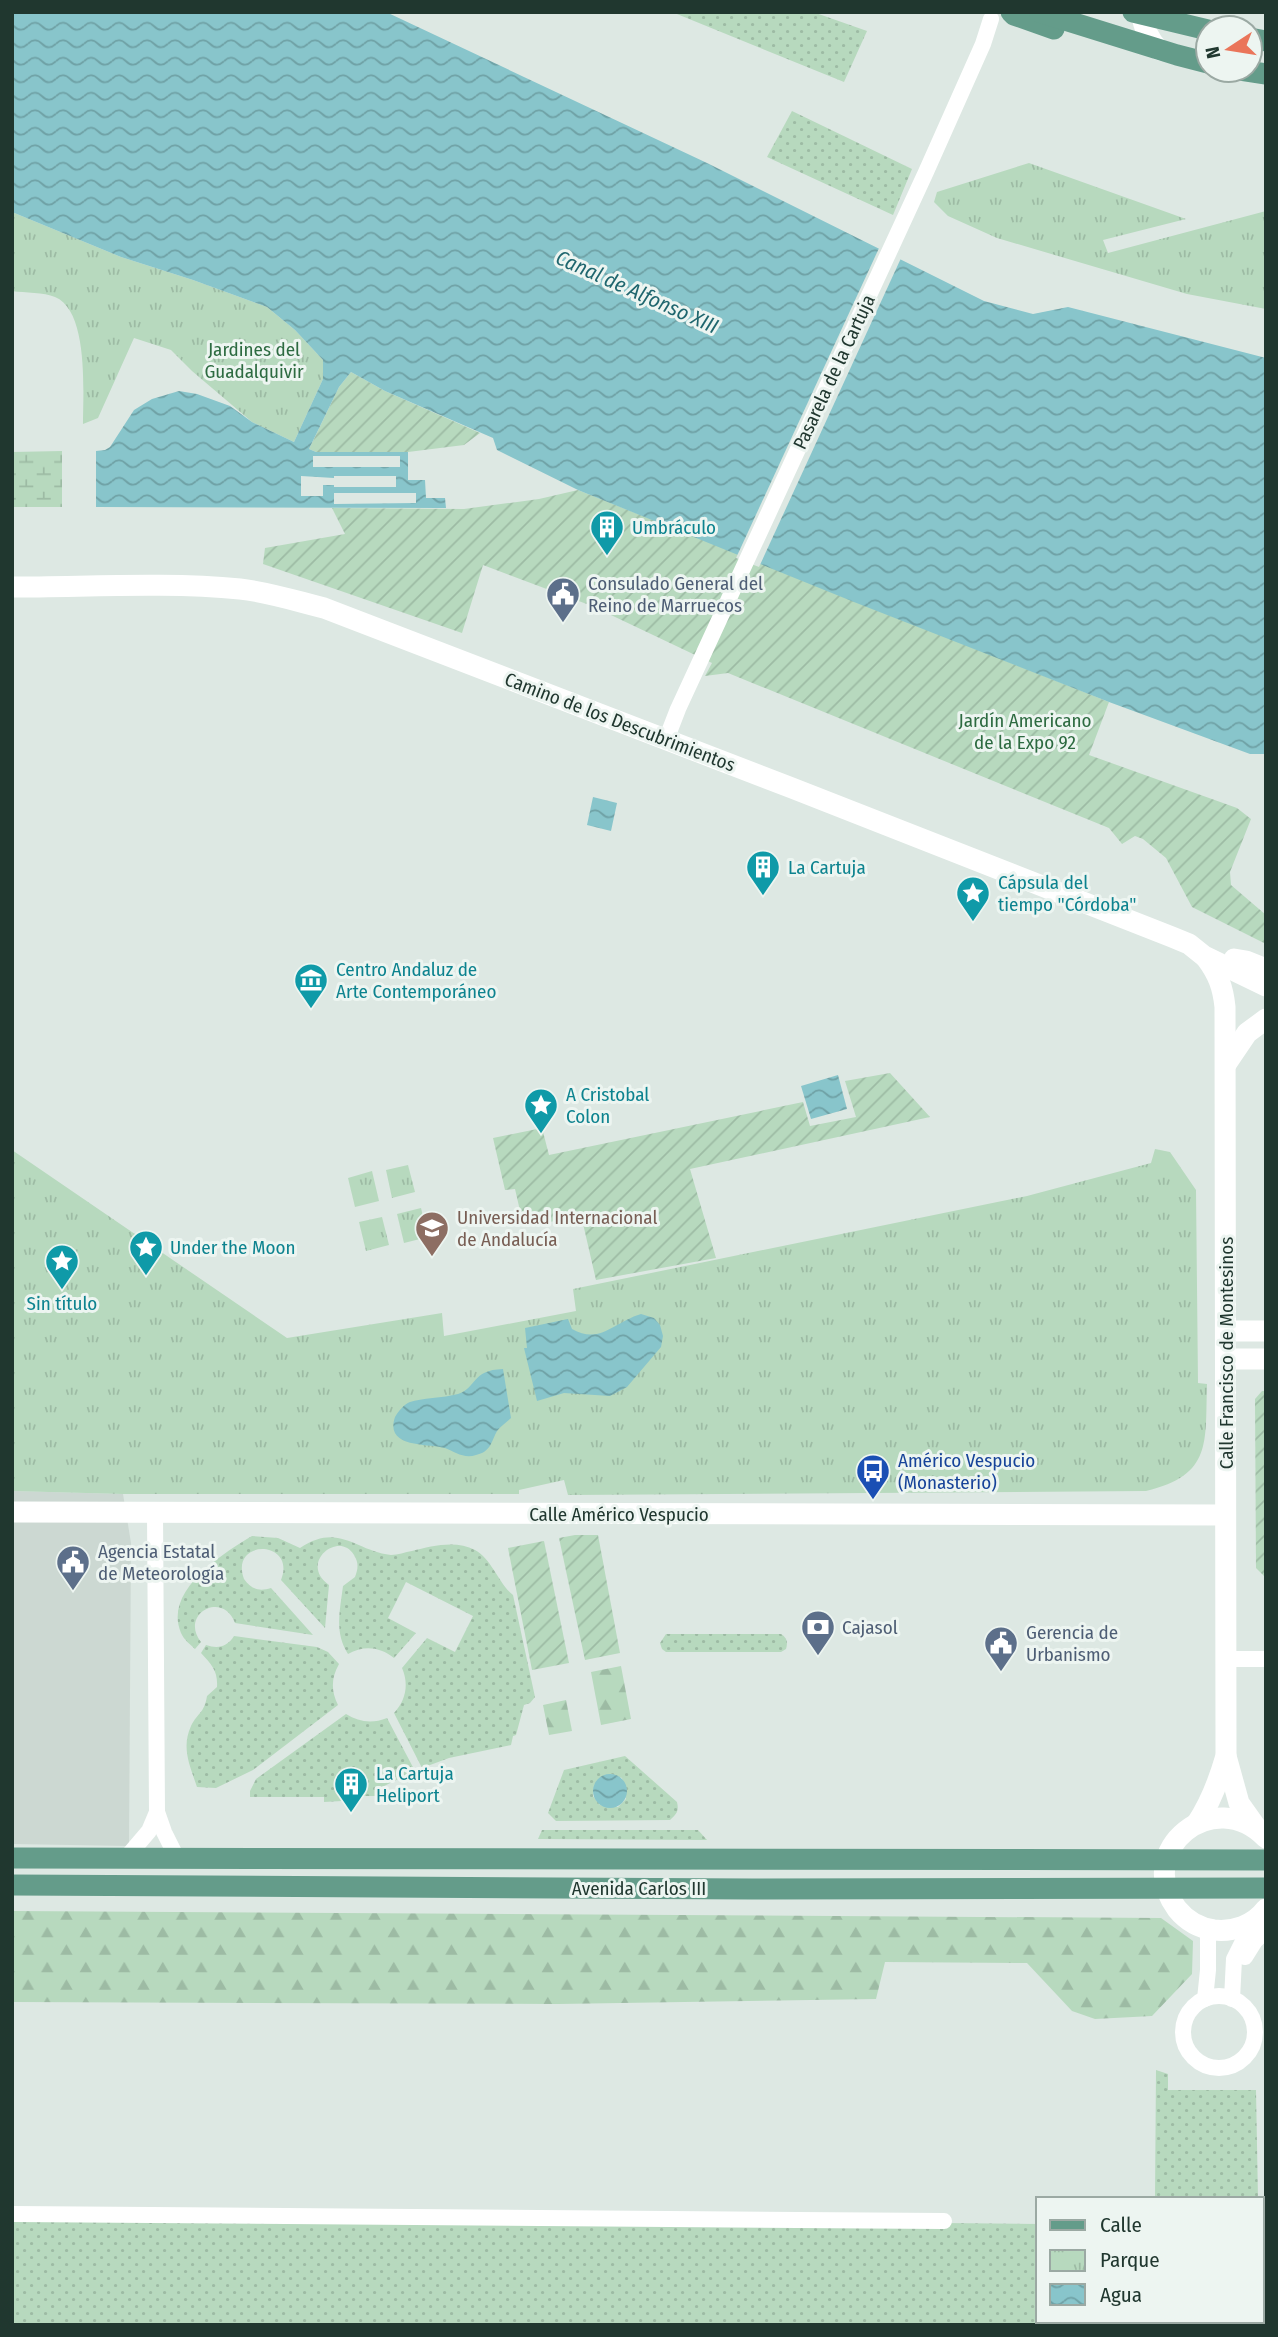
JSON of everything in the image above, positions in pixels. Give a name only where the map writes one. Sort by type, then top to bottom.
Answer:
[{"type":"main road","points":[[1039,12],[1149,19],[1194,27]]},
{"type":"main road","points":[[1118,12],[1132,29],[1149,19]]},
{"type":"main road","points":[[996,22],[1014,15],[1108,48],[1123,48],[1149,19]]},
{"type":"main road","points":[[1149,19],[1159,50],[1194,59]]},
{"type":"main road","name":"Avenida Carlos III","points":[[12,1858],[1266,1860]]},
{"type":"main road","name":"Avenida Carlos III","points":[[12,1885],[752,1889],[1266,1888]]},
{"type":"street","name":"Pasarela de la Cartuja","points":[[666,740],[996,22]]},
{"type":"street","name":"Camino de los Descubrimientos","points":[[12,587],[241,589],[281,596],[324,608],[1189,944],[1205,956],[1266,986]]},
{"type":"street","name":"Camino de los Descubrimientos","points":[[1205,956],[1246,961],[1266,969]]},
{"type":"street","name":"Calle Francisco de Montesinos","points":[[1205,956],[1217,972],[1223,988],[1226,1064],[1226,1756],[1239,1803],[1262,1834]]},
{"type":"street","points":[[1226,1064],[1247,1032],[1266,1019]]},
{"type":"street","points":[[1226,1331],[1266,1331]]},
{"type":"street","points":[[1226,1359],[1266,1359]]},
{"type":"street","name":"Calle Américo Vespucio","points":[[12,1512],[1225,1515]]},
{"type":"street","points":[[126,1858],[149,1831],[156,1812],[155,1513]]},
{"type":"street","points":[[1226,1659],[1266,1659]]},
{"type":"street","name":"Calle Francisco de Montesinos","points":[[1166,1860],[1178,1838],[1196,1823],[1211,1800],[1226,1756]]},
{"type":"street","points":[[156,1812],[177,1858]]},
{"type":"street","points":[[1196,1823],[1213,1818],[1230,1818],[1244,1822],[1262,1834]]},
{"type":"street","points":[[1166,1860],[1167,1888],[1171,1900],[1182,1915],[1208,1929],[1224,1931],[1257,1927]]},
{"type":"street","points":[[1232,1999],[1234,1959],[1247,1933],[1257,1927],[1266,1909]]},
{"type":"street","points":[[1205,2000],[1208,1929]]},
{"type":"street","points":[[1223,1997],[1232,1999],[1247,2011],[1260,2029],[1249,2052],[1240,2061],[1230,2067],[1206,2066],[1196,2060],[1188,2050],[1183,2027],[1187,2016],[1194,2006],[1205,2000],[1223,1997]]},
{"type":"street","points":[[12,2214],[944,2221]]},
{"type":"shaded area","points":[[12,1491],[123,1494],[131,1543],[129,1846],[12,1844]]},
{"type":"green space","points":[[672,12],[813,12],[867,31],[844,82]]},
{"type":"green space","points":[[792,111],[912,169],[893,215],[767,157]]},
{"type":"green space","points":[[1029,163],[1186,219],[1103,240],[1108,253],[1266,211],[1266,309],[1187,294],[997,238],[948,216],[934,202],[937,192]]},
{"type":"green space","name":"Jardines del Guadalquivir","points":[[12,212],[121,257],[267,307],[295,330],[323,360],[323,379],[294,442],[252,422],[171,350],[134,338],[98,418],[83,424],[82,354],[74,318],[66,305],[51,295],[12,291]]},
{"type":"green space","name":"Jardines del Guadalquivir","points":[[351,372],[385,391],[480,433],[464,445],[408,452],[316,452],[309,449],[339,387]]},
{"type":"green space","points":[[62,451],[62,507],[12,507],[12,452]]},
{"type":"green space","name":"Jardín Americano de la Expo 92","points":[[578,490],[1109,702],[1089,755],[1237,808],[1251,819],[1230,872],[1231,885],[1266,915],[1266,944],[1192,907],[1166,858],[1143,839],[1135,836],[1122,844],[1109,828],[728,673],[705,676],[712,663],[592,606],[483,565],[462,633],[263,564],[265,548],[345,534],[332,508],[464,509],[539,499]]},
{"type":"green space","points":[[890,1073],[930,1117],[690,1169],[716,1258],[596,1280],[581,1215],[550,1222],[543,1211],[521,1215],[515,1189],[505,1190],[493,1138],[542,1128],[549,1155],[803,1102],[810,1126],[856,1117],[845,1081]]},
{"type":"green space","points":[[1155,1149],[1170,1152],[1196,1190],[1198,1383],[1207,1384],[1207,1405],[1201,1453],[1194,1465],[1184,1476],[1146,1491],[568,1495],[564,1480],[519,1490],[519,1494],[123,1494],[12,1491],[12,1150],[287,1338],[442,1313],[444,1336],[576,1311],[573,1289],[1027,1196],[1151,1163]]},
{"type":"green space","points":[[408,1165],[415,1192],[392,1198],[386,1170]]},
{"type":"green space","points":[[372,1171],[379,1201],[355,1207],[348,1178]]},
{"type":"green space","points":[[421,1208],[428,1237],[404,1243],[397,1214]]},
{"type":"green space","points":[[382,1217],[389,1245],[366,1251],[359,1222]]},
{"type":"green space","points":[[1262,1391],[1266,1391],[1266,1578],[1256,1568],[1255,1399]]},
{"type":"green space","points":[[598,1535],[620,1653],[585,1660],[559,1538]]},
{"type":"green space","points":[[252,1536],[278,1538],[300,1548],[314,1541],[336,1538],[391,1555],[452,1545],[468,1547],[481,1554],[513,1595],[535,1697],[524,1705],[511,1745],[449,1758],[422,1768],[394,1713],[405,1692],[402,1668],[427,1638],[455,1652],[473,1616],[406,1582],[388,1618],[416,1633],[394,1658],[372,1648],[348,1654],[339,1629],[340,1612],[343,1586],[355,1577],[358,1566],[354,1555],[347,1548],[331,1548],[319,1559],[321,1576],[329,1585],[325,1628],[281,1580],[283,1567],[280,1557],[263,1549],[246,1556],[242,1566],[244,1579],[256,1589],[271,1588],[313,1635],[235,1623],[229,1613],[222,1608],[213,1607],[199,1615],[195,1623],[201,1642],[195,1649],[181,1633],[178,1618],[180,1603],[198,1576]]},
{"type":"green space","points":[[544,1541],[569,1663],[532,1670],[508,1548]]},
{"type":"green space","points":[[666,1634],[781,1634],[787,1644],[786,1649],[781,1652],[666,1652],[660,1643]]},
{"type":"green space","points":[[234,1636],[317,1647],[328,1652],[339,1664],[333,1685],[338,1705],[253,1770],[216,1788],[197,1787],[188,1757],[188,1734],[207,1696],[217,1687],[214,1668],[201,1653],[206,1645],[222,1646]]},
{"type":"green space","points":[[621,1666],[631,1719],[601,1725],[591,1672]]},
{"type":"green space","points":[[566,1700],[572,1731],[549,1735],[543,1705]]},
{"type":"green space","points":[[346,1714],[366,1721],[387,1718],[415,1771],[380,1788],[381,1796],[342,1796],[342,1801],[324,1802],[324,1797],[250,1797],[256,1779]]},
{"type":"green space","points":[[625,1756],[677,1802],[677,1812],[670,1820],[556,1821],[548,1813],[564,1770]],"holes":[[[611,1774],[622,1778],[626,1799],[618,1807],[600,1805],[593,1796],[594,1785]]]},
{"type":"green space","points":[[542,1830],[698,1830],[707,1840],[538,1839]]},
{"type":"green space","points":[[12,1911],[1161,1918],[1193,1941],[1192,1974],[1152,2016],[1095,2019],[1072,2011],[1027,1963],[885,1962],[876,1999],[558,2004],[12,2002]]},
{"type":"green space","points":[[1156,2070],[1168,2074],[1168,2090],[1256,2090],[1258,2197],[1155,2197]]},
{"type":"green space","points":[[12,2214],[1036,2224],[1036,2323],[1264,2323],[1264,2236],[1266,2237],[1266,2325],[12,2325]]},
{"type":"water","name":"Canal de Alfonso XIII","points":[[12,12],[386,12],[707,163],[984,301],[1033,314],[1068,307],[1266,358],[1266,754],[1250,754],[1109,702],[578,490],[497,450],[493,438],[385,391],[351,372],[339,387],[309,449],[316,452],[408,452],[408,480],[425,480],[426,498],[445,498],[446,508],[96,507],[96,451],[110,447],[134,410],[152,399],[179,391],[197,394],[230,406],[252,422],[294,442],[323,379],[323,360],[295,330],[267,307],[121,257],[12,212]],"holes":[[[313,456],[400,456],[400,467],[313,467]],[[301,476],[396,476],[396,487],[323,485],[323,496],[301,496]],[[334,493],[416,493],[416,503],[334,504]]]},
{"type":"water","points":[[593,797],[617,803],[611,831],[587,825]]},
{"type":"water","points":[[838,1075],[847,1109],[811,1119],[801,1086]]},
{"type":"water","points":[[641,1314],[654,1318],[660,1325],[663,1336],[661,1347],[627,1387],[610,1396],[564,1393],[537,1401],[524,1348],[527,1348],[525,1328],[568,1319],[572,1329],[591,1335]]},
{"type":"water","points":[[503,1369],[511,1418],[497,1431],[489,1447],[481,1454],[464,1456],[445,1448],[410,1443],[396,1435],[393,1427],[395,1417],[408,1403],[458,1394],[469,1388],[485,1372]]},
{"type":"water","points":[[610,1774],[622,1779],[627,1791],[622,1803],[610,1808],[598,1803],[593,1791],[598,1779]]},
{"type":"pier","points":[[880,246],[902,256],[759,567],[736,558]]},
{"type":"place","name":"Umbráculo","points":[[607,557]]},
{"type":"place","name":"Consulado General del Reino de Marruecos","points":[[563,624]]},
{"type":"place","name":"La Cartuja","points":[[763,897]]},
{"type":"place","name":"Cápsula del tiempo \"Córdoba\"","points":[[973,923]]},
{"type":"place","name":"Centro Andaluz de Arte Contemporáneo","points":[[311,1010]]},
{"type":"place","name":"A Cristobal Colon","points":[[541,1135]]},
{"type":"place","name":"Universidad Internacional de Andalucía","points":[[432,1258]]},
{"type":"place","name":"Under the Moon","points":[[146,1277]]},
{"type":"place","name":"Sin título","points":[[62,1291]]},
{"type":"place","name":"Américo Vespucio (Monasterio)","points":[[873,1501]]},
{"type":"place","name":"Agencia Estatal de Meteorología","points":[[73,1592]]},
{"type":"place","name":"Cajasol","points":[[818,1657]]},
{"type":"place","name":"Gerencia de Urbanismo","points":[[1001,1673]]},
{"type":"place","name":"La Cartuja Heliport","points":[[351,1814]]}]
